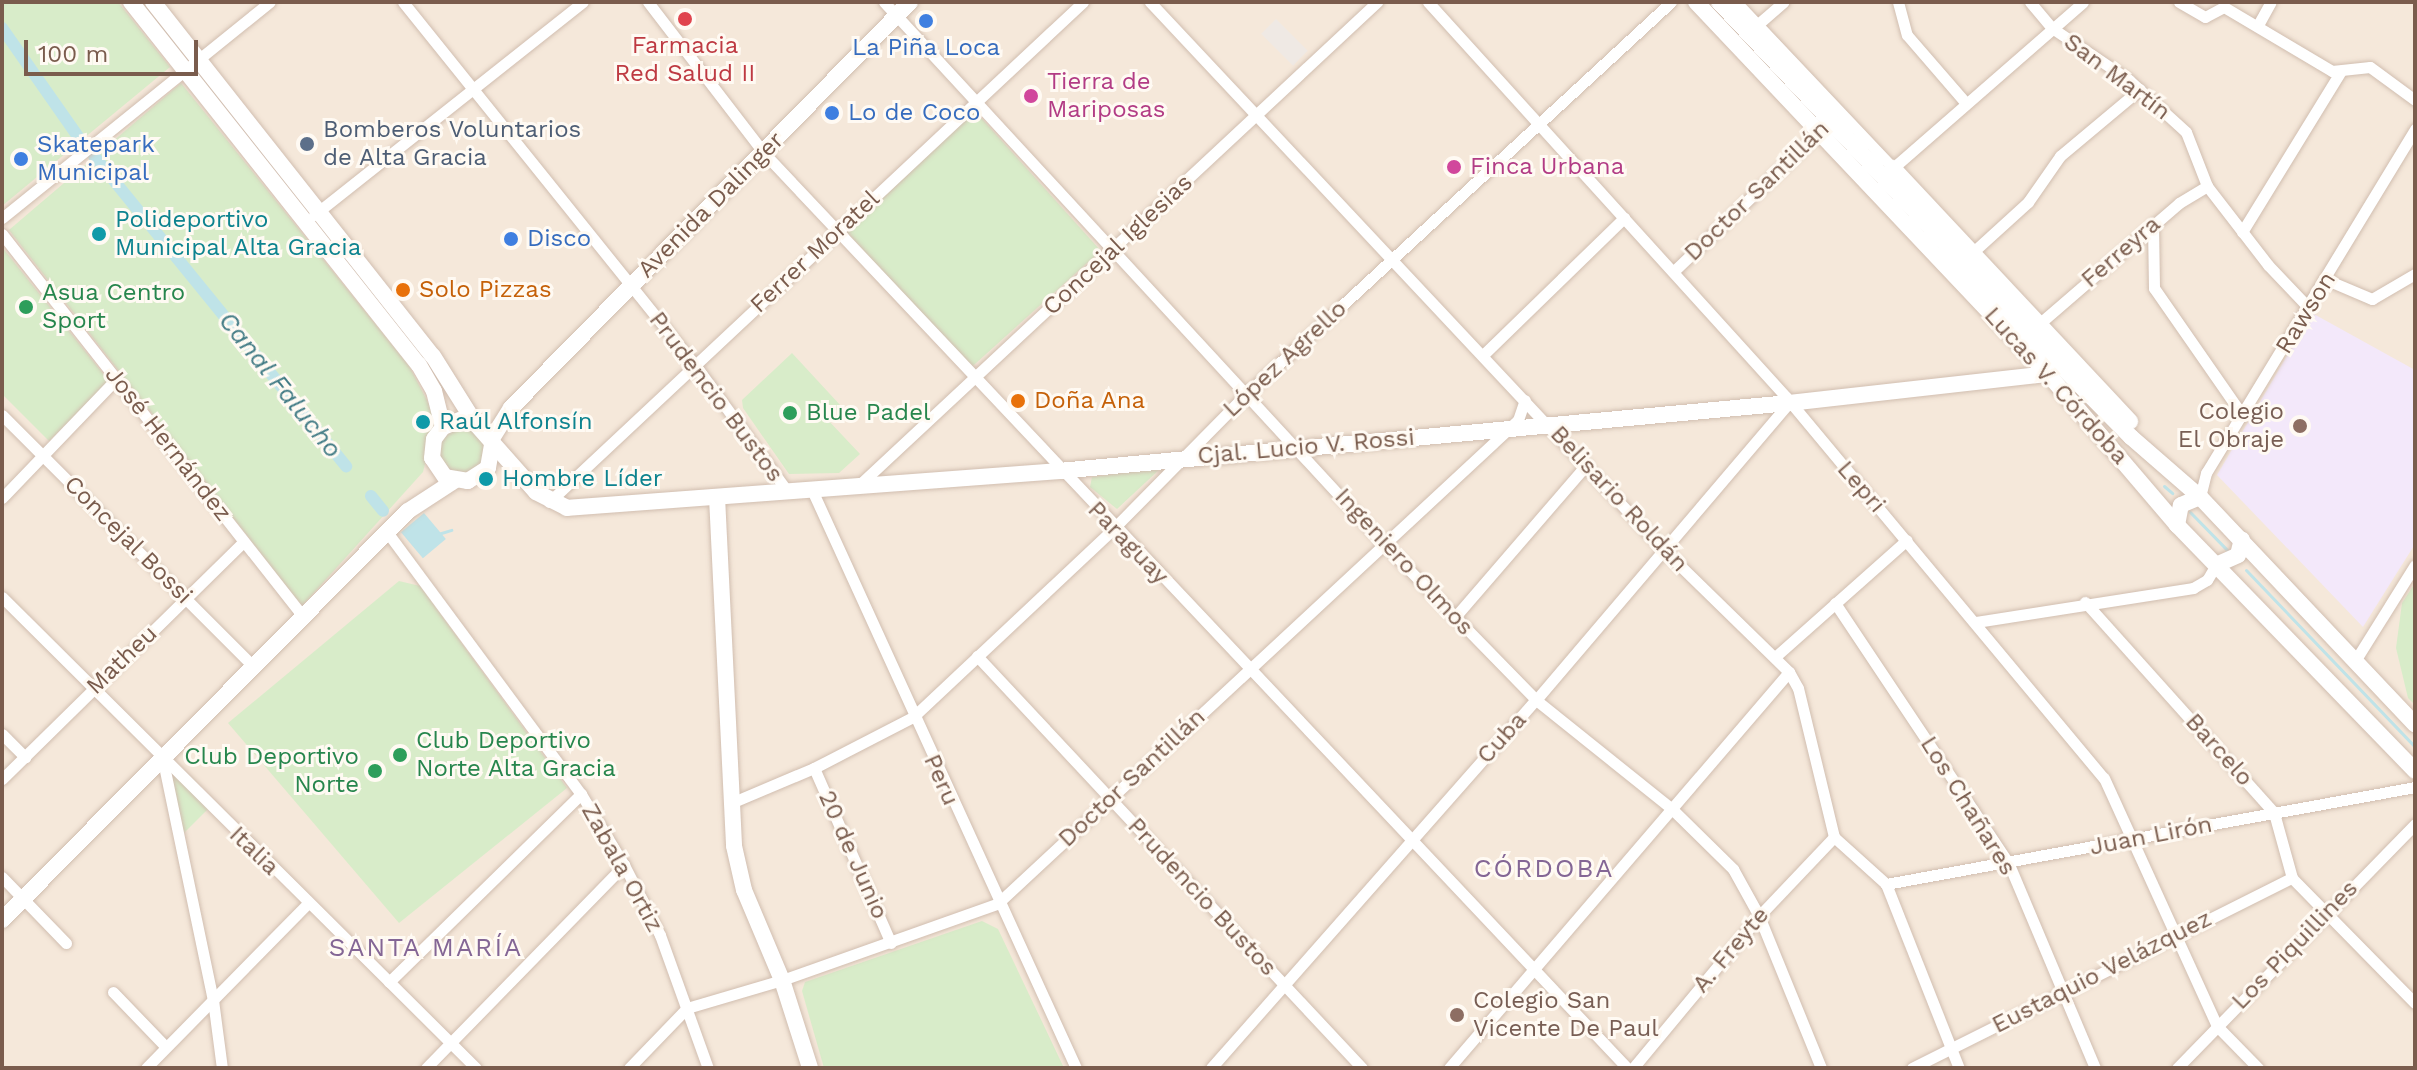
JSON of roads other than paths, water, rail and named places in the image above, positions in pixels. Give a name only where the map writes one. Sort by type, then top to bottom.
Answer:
[{"type":"main road","points":[[131,2],[190,62],[274,167],[306,221],[419,365],[434,391],[443,427]]},
{"type":"main road","points":[[153,2],[190,62]]},
{"type":"main road","name":"Avenida Dalinger","points":[[491,442],[511,408],[910,2]]},
{"type":"main road","name":"Lucas V. Córdoba","points":[[1696,2],[1830,121]]},
{"type":"main road","name":"Lucas V. Córdoba","points":[[1719,2],[2053,369],[2177,525],[2415,771]]},
{"type":"main road","points":[[274,167],[320,210],[433,356],[477,424],[543,497]]},
{"type":"main road","name":"Lucas V. Córdoba","points":[[1893,168],[2138,430],[2144,446]]},
{"type":"main road","name":"Lucas V. Córdoba","points":[[2053,369],[2200,497],[2415,724]]},
{"type":"main road","name":"Cjal. Lucio V. Rossi","points":[[543,497],[567,508],[1059,471],[1789,403],[2053,369]]},
{"type":"main road","name":"Avenida Dalinger","points":[[477,424],[511,408]]},
{"type":"main road","points":[[454,481],[435,466],[431,448],[443,427],[460,420],[477,424]]},
{"type":"main road","points":[[485,472],[491,442]]},
{"type":"main road","points":[[408,511],[435,466]]},
{"type":"main road","points":[[2,920],[408,511],[454,481],[468,481],[485,472],[514,476],[543,497]]},
{"type":"main road","points":[[717,497],[731,803],[744,890],[782,980],[810,1068]]},
{"type":"main road","points":[[2177,525],[2181,505],[2200,497]]},
{"type":"main road","points":[[2216,565],[2238,555],[2242,539]]},
{"type":"street","points":[[2,218],[190,62],[270,2]]},
{"type":"street","name":"Prudencio Bustos","points":[[403,2],[695,365],[788,492]]},
{"type":"street","points":[[306,221],[583,2]]},
{"type":"street","name":"Paraguay","points":[[648,2],[763,152],[836,232],[1627,1068]]},
{"type":"street","name":"Ingeniero Olmos","points":[[884,2],[1383,543],[1536,700],[1672,809],[1733,869],[1759,916],[1821,1068]]},
{"type":"street","name":"Ferrer Moratel","points":[[543,497],[695,365],[1083,2]]},
{"type":"street","name":"Belisario Roldán","points":[[1150,2],[1394,258],[1664,550],[1789,672],[1798,688],[1834,837]]},
{"type":"street","name":"Concejal Iglesias","points":[[858,486],[1377,2]]},
{"type":"street","name":"Lepri","points":[[1428,2],[1674,271],[1789,403],[2104,778],[2217,1026]]},
{"type":"street","name":"López Agrello","points":[[731,803],[814,768],[913,717],[1114,528],[1246,394],[1671,2]]},
{"type":"street","points":[[1736,2],[1830,121],[1893,168],[2083,2]]},
{"type":"street","points":[[1757,25],[1783,2]]},
{"type":"street","points":[[1898,2],[1907,35],[1966,103]]},
{"type":"street","name":"San Martín","points":[[2030,2],[2052,28],[2140,89],[2186,132],[2207,186],[2242,232],[2309,308]]},
{"type":"street","points":[[2179,2],[2205,17],[2224,7],[2340,73],[2370,67],[2415,100]]},
{"type":"street","points":[[2258,25],[2271,2]]},
{"type":"street","points":[[2242,232],[2340,73]]},
{"type":"street","points":[[1972,253],[2028,202],[2060,156],[2140,89]]},
{"type":"street","name":"Doctor Santillán","points":[[1674,271],[1830,121]]},
{"type":"street","name":"Rawson","points":[[2200,497],[2206,473],[2327,280],[2415,129]]},
{"type":"street","name":"Ferreyra","points":[[2039,324],[2153,224],[2207,186]]},
{"type":"street","points":[[1483,355],[1624,218]]},
{"type":"street","points":[[2153,224],[2154,288],[2243,416]]},
{"type":"street","name":"José Hernández","points":[[2,234],[303,617]]},
{"type":"street","points":[[2327,280],[2372,299],[2415,274]]},
{"type":"street","points":[[2,498],[117,378]]},
{"type":"street","name":"Doctor Santillán","points":[[687,1008],[782,980],[997,904],[1507,430],[1522,415],[1525,399]]},
{"type":"street","name":"Cuba","points":[[1211,1068],[1536,700],[1789,403]]},
{"type":"street","name":"Concejal Bossi","points":[[2,415],[253,666]]},
{"type":"street","points":[[1455,617],[1586,465]]},
{"type":"street","name":"Peru","points":[[812,490],[997,904],[1076,1068]]},
{"type":"street","name":"Zabala Ortiz","points":[[387,532],[581,794],[624,865],[660,935],[708,1068]]},
{"type":"street","points":[[1775,657],[1907,540]]},
{"type":"street","name":"Matheu","points":[[2,779],[243,542]]},
{"type":"street","points":[[1976,622],[2085,602],[2193,588],[2207,580],[2216,565]]},
{"type":"street","points":[[2355,661],[2415,565]]},
{"type":"street","name":"Italia","points":[[2,597],[476,1068]]},
{"type":"street","name":"Barcelo","points":[[2085,602],[2274,813],[2292,878],[2415,1003]]},
{"type":"street","name":"Los Chañares","points":[[1835,603],[2008,862],[2095,1068]]},
{"type":"street","name":"Prudencio Bustos","points":[[977,656],[1362,1068]]},
{"type":"street","points":[[1449,1068],[1789,672]]},
{"type":"street","points":[[2,734],[25,757]]},
{"type":"street","points":[[162,757],[213,1000],[222,1068]]},
{"type":"street","name":"20 de Junio","points":[[814,768],[891,943]]},
{"type":"street","name":"Juan Lirón","points":[[1886,884],[2415,787]]},
{"type":"street","points":[[389,982],[581,794]]},
{"type":"street","name":"Los Piquillines","points":[[2177,1068],[2415,824]]},
{"type":"street","points":[[1834,837],[1886,884],[1959,1068]]},
{"type":"street","name":"A. Freyte","points":[[1633,1068],[1759,916],[1834,837]]},
{"type":"street","points":[[426,1068],[624,865]]},
{"type":"street","points":[[2,877],[66,943]]},
{"type":"street","name":"Eustaquio Velázquez","points":[[1912,1068],[2292,878]]},
{"type":"street","points":[[146,1068],[308,903]]},
{"type":"street","points":[[113,992],[166,1047]]},
{"type":"street","points":[[629,1068],[687,1008]]},
{"type":"street","points":[[2217,1026],[2258,1068]]},
{"type":"water","points":[[424,513],[446,539],[423,558],[401,532]]},
{"type":"waterway","name":"Canal Falucho","points":[[2,28],[79,138]]},
{"type":"waterway","name":"Canal Falucho","points":[[94,156],[346,466]]},
{"type":"waterway","points":[[2164,486],[2172,493]]},
{"type":"waterway","name":"Canal Falucho","points":[[371,496],[383,511]]},
{"type":"waterway","points":[[2190,512],[2228,551]]},
{"type":"waterway","points":[[438,534],[451,530]]},
{"type":"waterway","points":[[2246,570],[2415,747]]},
{"type":"place","name":"Farmacia Red Salud II","points":[[685,19]]},
{"type":"place","name":"La Piña Loca","points":[[926,21]]},
{"type":"place","name":"Tierra de Mariposas","points":[[1031,96]]},
{"type":"place","name":"Lo de Coco","points":[[832,113]]},
{"type":"place","name":"Bomberos Voluntarios de Alta Gracia","points":[[307,144]]},
{"type":"place","name":"Skatepark Municipal","points":[[21,159]]},
{"type":"place","name":"Finca Urbana","points":[[1454,167]]},
{"type":"place","name":"Polideportivo Municipal Alta Gracia","points":[[99,234]]},
{"type":"place","name":"Disco","points":[[511,239]]},
{"type":"place","name":"Solo Pizzas","points":[[403,290]]},
{"type":"place","name":"Asua Centro Sport","points":[[26,307]]},
{"type":"place","name":"Doña Ana","points":[[1018,401]]},
{"type":"place","name":"Blue Padel","points":[[790,413]]},
{"type":"place","name":"Raúl Alfonsín","points":[[423,422]]},
{"type":"place","name":"Colegio El Obraje","points":[[2300,426]]},
{"type":"place","name":"Hombre Líder","points":[[486,479]]},
{"type":"place","name":"Club Deportivo Norte Alta Gracia","points":[[400,755]]},
{"type":"place","name":"Club Deportivo Norte","points":[[375,771]]},
{"type":"place","name":"Colegio San Vicente De Paul","points":[[1457,1015]]},
{"type":"district","name":"CÓRDOBA","points":[[1544,869]]},
{"type":"district","name":"SANTA MARÍA","points":[[426,948]]}]
